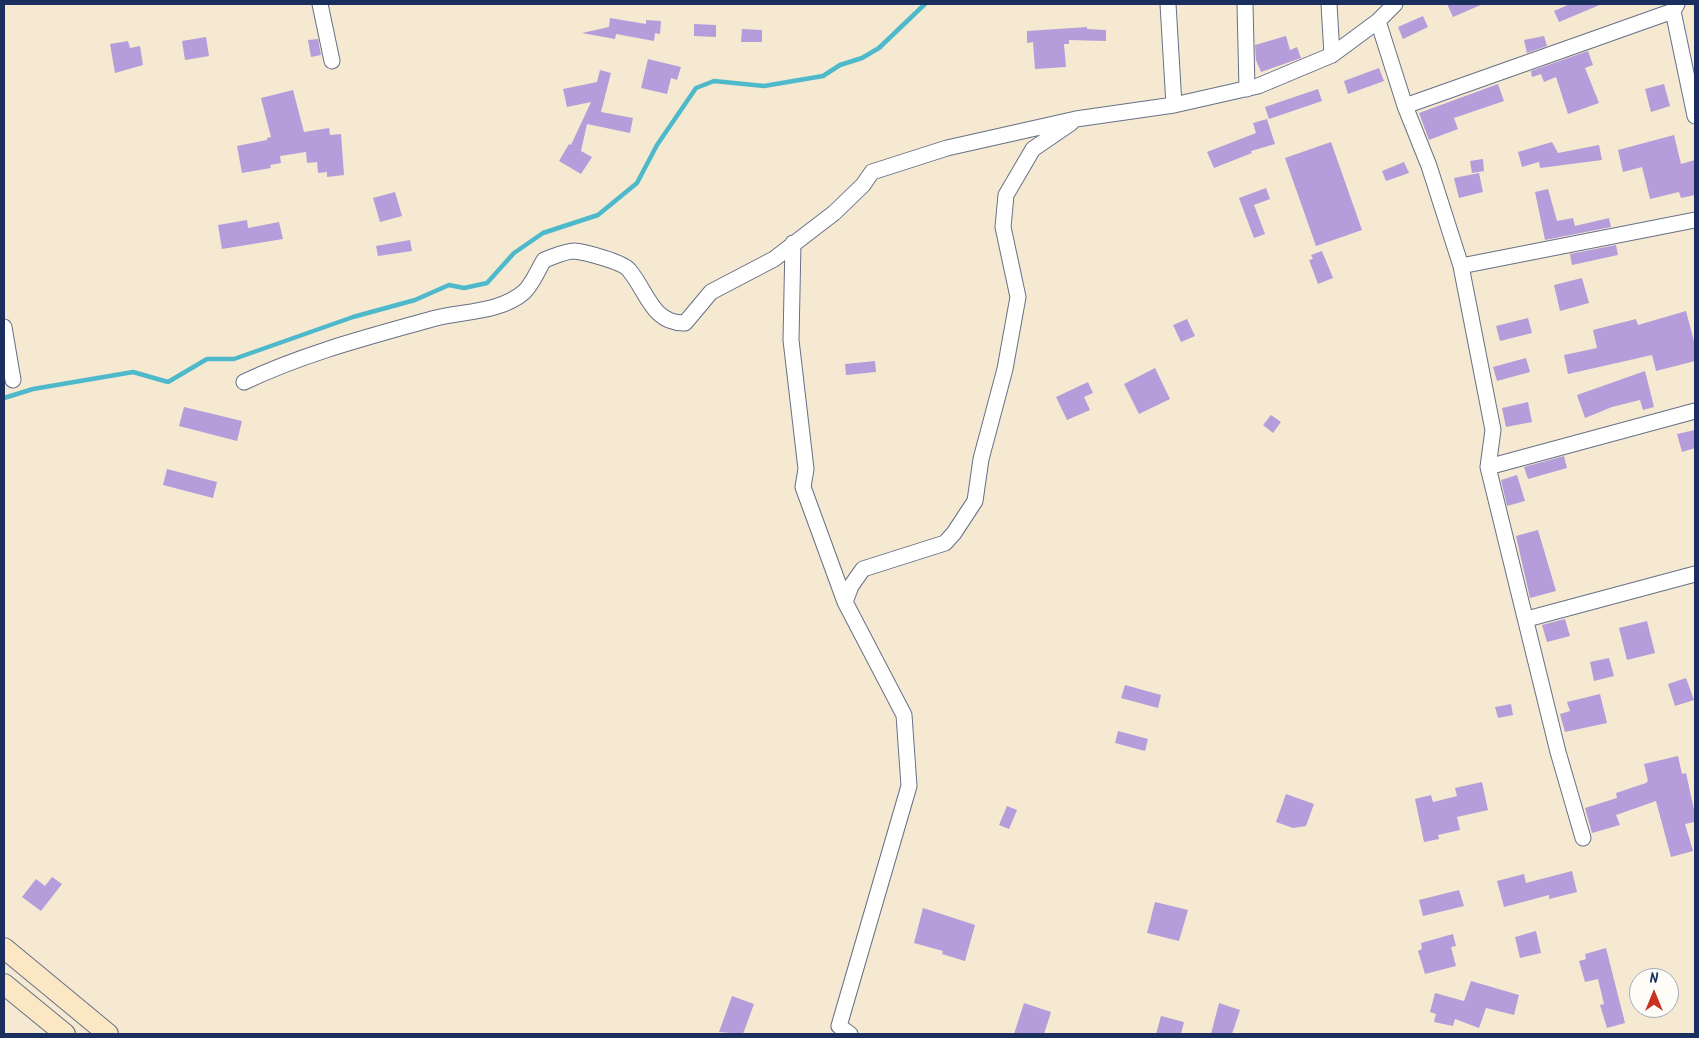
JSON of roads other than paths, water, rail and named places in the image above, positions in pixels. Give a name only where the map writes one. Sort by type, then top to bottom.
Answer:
[{"type":"street","points":[[320,4],[332,61]]},
{"type":"street","points":[[1168,4],[1174,105]]},
{"type":"street","points":[[1245,4],[1247,89]]},
{"type":"street","points":[[1329,4],[1332,55]]},
{"type":"street","points":[[244,382],[282,364],[329,347],[447,315],[481,310],[502,304],[524,292],[544,260],[573,251],[612,261],[628,268],[652,307],[673,323],[685,323],[712,292],[774,259],[793,242],[834,213],[862,185],[872,172],[947,148],[1076,119],[1174,105],[1258,86],[1332,55],[1378,21],[1395,4]]},
{"type":"street","points":[[1405,106],[1675,8],[1695,116]]},
{"type":"street","points":[[1378,21],[1405,106],[1429,166],[1461,266],[1493,430],[1488,467],[1527,619],[1558,752],[1582,838]]},
{"type":"street","points":[[845,602],[851,586],[863,569],[945,543],[954,533],[975,501],[981,459],[1005,369],[1018,297],[1003,227],[1006,195],[1033,149],[1076,119]]},
{"type":"street","points":[[1461,266],[1695,220]]},
{"type":"street","points":[[793,242],[791,340],[806,468],[803,487],[845,602],[904,715],[909,786],[839,1026],[850,1034]]},
{"type":"street","points":[[4,327],[13,380]]},
{"type":"street","points":[[1488,467],[1695,411]]},
{"type":"street","points":[[1527,619],[1695,574]]},
{"type":"street","points":[[4,948],[108,1034]]},
{"type":"street","points":[[4,984],[65,1034]]},
{"type":"waterway","points":[[4,398],[33,389],[133,372],[168,382],[207,359],[234,359],[353,317],[415,300],[449,285],[464,288],[487,283],[514,253],[543,233],[598,215],[637,183],[657,145],[696,88],[714,81],[764,86],[823,76],[840,65],[862,58],[879,48],[925,4]]}]
